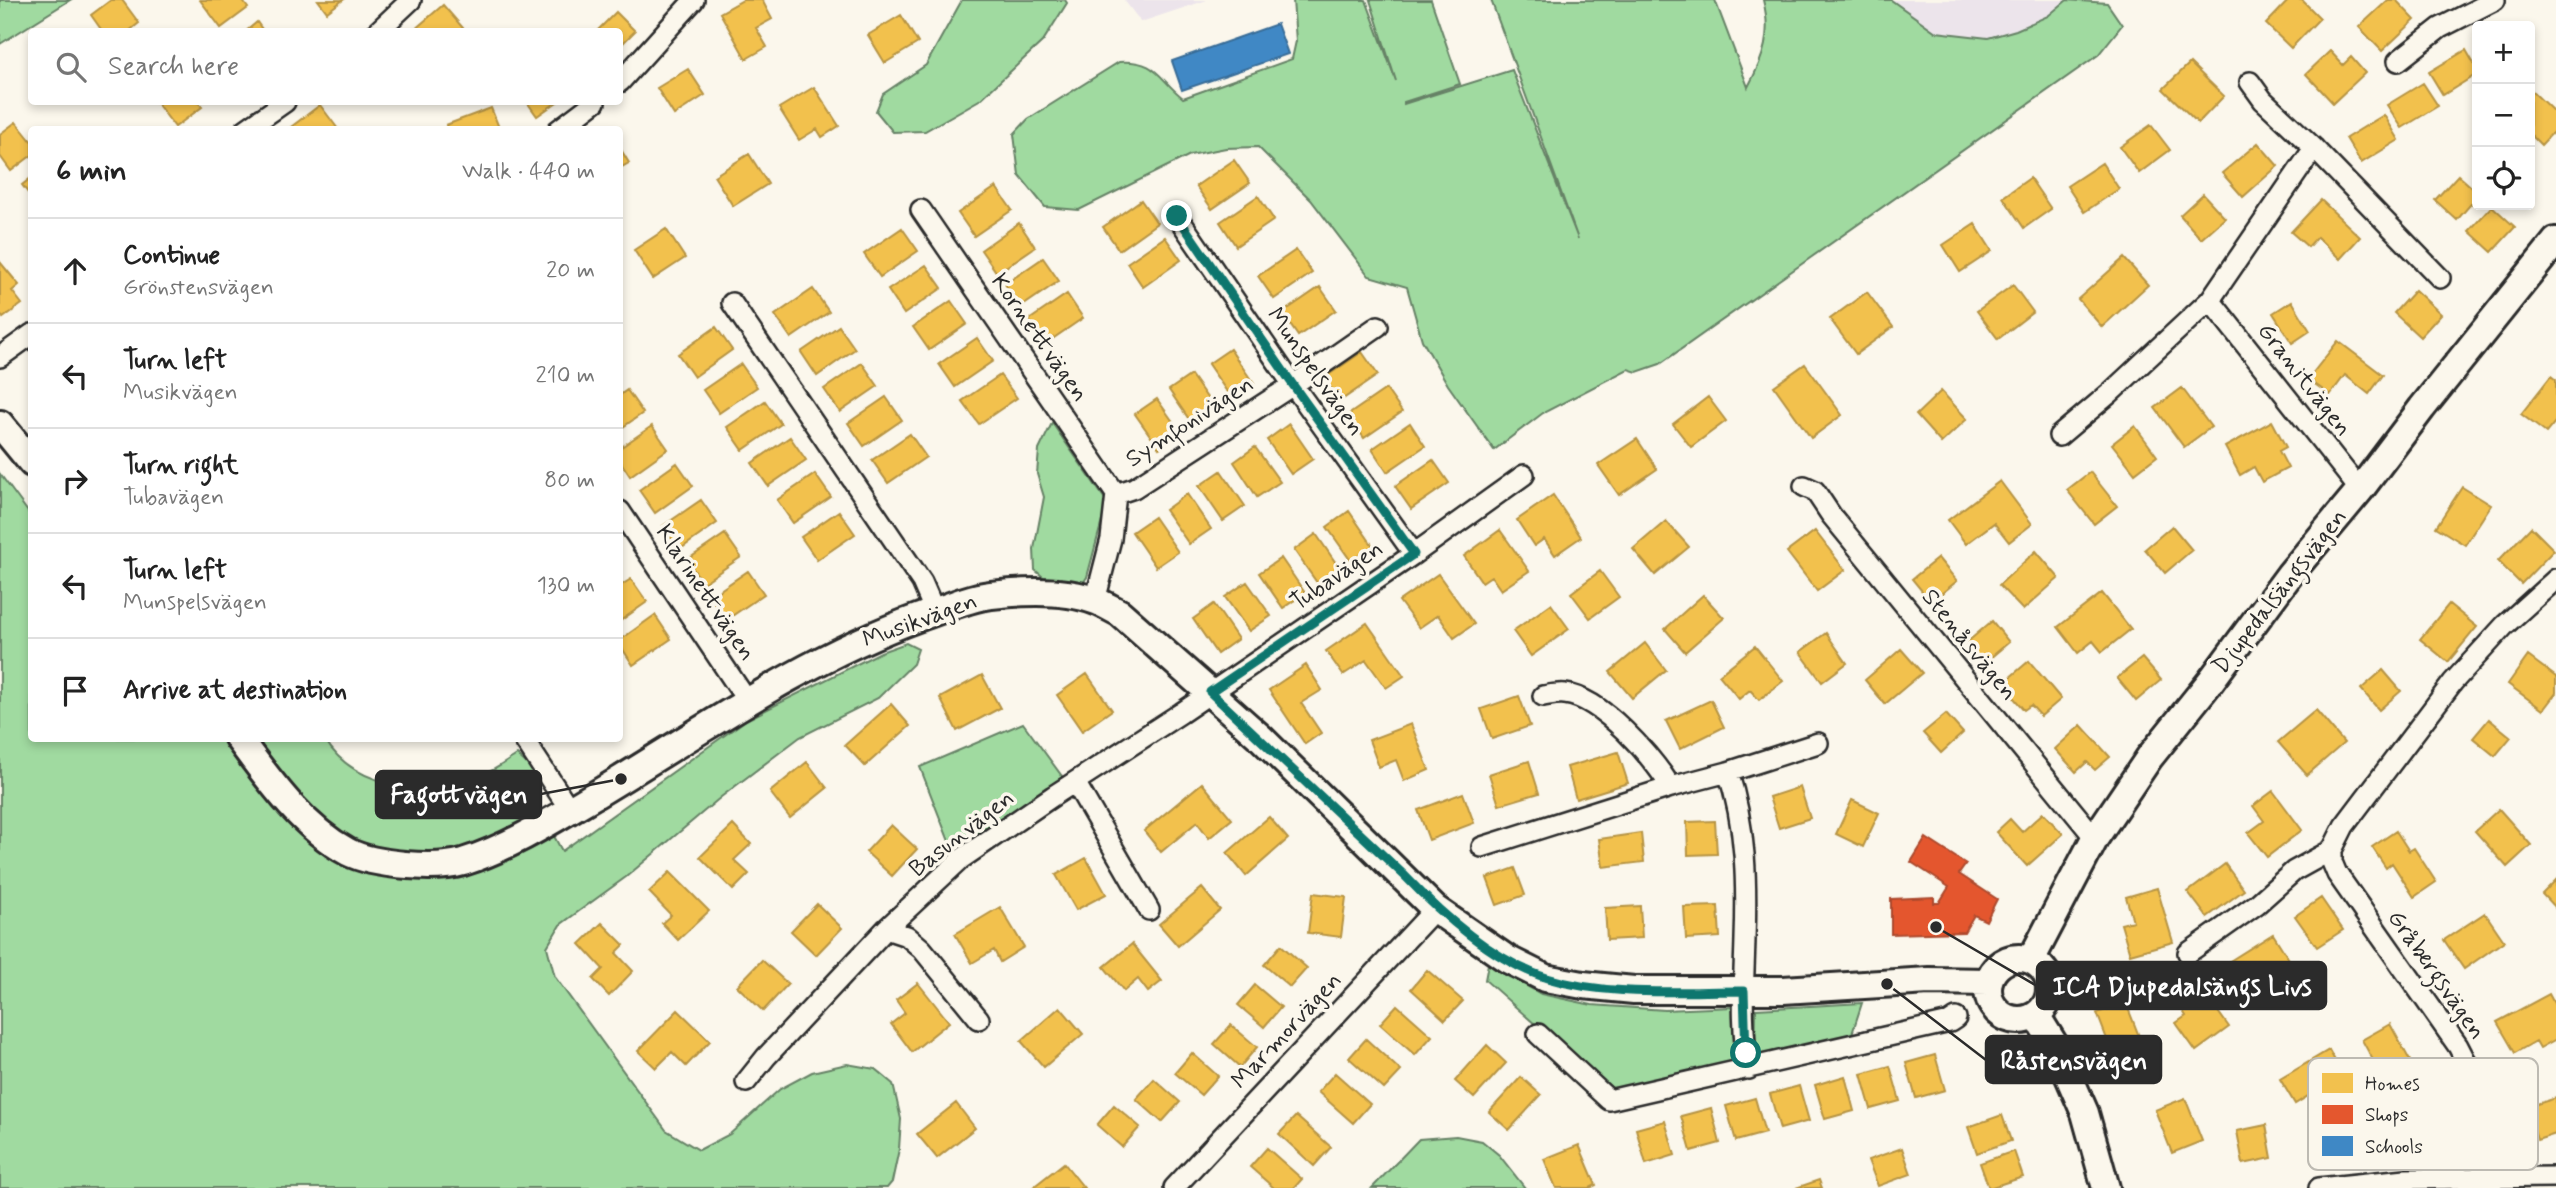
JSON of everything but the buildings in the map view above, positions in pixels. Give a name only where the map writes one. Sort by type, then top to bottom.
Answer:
[{"type":"street","points":[[381,28],[411,0]]},
{"type":"street","points":[[623,79],[694,0]]},
{"type":"street","points":[[2398,61],[2440,28],[2495,0]]},
{"type":"street","points":[[2249,82],[2263,100],[2314,148],[2440,278]]},
{"type":"street","points":[[251,126],[281,105]]},
{"type":"street","points":[[563,126],[590,105]]},
{"type":"street","points":[[2059,436],[2110,393],[2210,300],[2314,148]]},
{"type":"street","name":"Kornettvägen","points":[[921,210],[1116,494]]},
{"type":"street","name":"Munspelsvägen","points":[[1177,216],[1414,554]]},
{"type":"street","name":"Djupedalsängsvägen","points":[[2031,960],[2095,838],[2149,758],[2290,574],[2360,490],[2556,241]]},
{"type":"street","name":"Granitvägen","points":[[2210,300],[2360,490]]},
{"type":"street","points":[[732,303],[922,582],[935,612]]},
{"type":"street","name":"Symfonivägen","points":[[1095,601],[1111,539],[1116,494],[1134,488],[1293,385],[1378,326]]},
{"type":"street","points":[[0,358],[28,337]]},
{"type":"street","points":[[0,410],[12,419],[28,439]]},
{"type":"street","points":[[0,425],[28,458]]},
{"type":"street","name":"Tubavägen","points":[[1210,692],[1414,554],[1524,475]]},
{"type":"street","name":"Stenåsvägen","points":[[1804,486],[1815,491],[1831,515],[2095,838]]},
{"type":"street","name":"Klarinettvägen","points":[[623,515],[748,702]]},
{"type":"street","points":[[2188,953],[2257,904],[2294,871],[2332,850],[2344,826],[2453,681],[2505,625],[2556,579]]},
{"type":"street","name":"Musikvägen","points":[[242,742],[276,791],[322,833],[350,853],[421,867],[460,863],[497,849],[570,810],[818,661],[885,630],[957,603],[990,595],[1058,594],[1095,601],[1120,613],[1210,692],[1395,867],[1435,909],[1500,955],[1545,978],[1634,990],[1744,991],[1928,981],[1988,982]]},
{"type":"street","name":"Basunvägen","points":[[746,1082],[766,1057],[886,929],[961,859],[1210,692]]},
{"type":"street","points":[[1543,696],[1564,693],[1581,698],[1620,726],[1659,768],[1671,786]]},
{"type":"street","points":[[526,742],[570,810]]},
{"type":"street","points":[[1482,847],[1671,786],[1728,772],[1818,743]]},
{"type":"street","points":[[1728,772],[1744,842],[1744,991],[1749,1069]]},
{"type":"street","points":[[1075,782],[1149,910]]},
{"type":"street","name":"Gråbergsvägen","points":[[2332,850],[2332,862],[2337,874],[2464,1058]]},
{"type":"street","name":"Marmorvägen","points":[[1174,1188],[1435,909]]},
{"type":"street","points":[[886,929],[908,936],[922,949],[979,1019]]},
{"type":"street","points":[[2019,957],[2031,960],[2042,967],[2050,983],[2048,1002],[2036,1015],[2018,1020],[2001,1015],[1990,1000],[1988,982],[1993,971],[2002,962],[2019,957]]},
{"type":"street","points":[[2036,1015],[2057,1049],[2085,1114],[2106,1188]]},
{"type":"street","points":[[1538,1034],[1609,1100],[1950,1022],[1956,1018]]},
{"type":"street","name":"Gråbergsvägen","points":[[2482,1170],[2482,1178]]},
{"type":"street","points":[[2319,1188],[2362,1182],[2431,1183],[2482,1178],[2556,1177]]},
{"type":"shaded area","points":[[1124,0],[1207,0],[1141,22]]},
{"type":"shaded area","points":[[1891,0],[2067,0],[2048,16],[2016,30],[1988,38],[1936,32]]},
{"type":"green space","points":[[0,0],[70,0],[0,44]]},
{"type":"green space","points":[[962,0],[1065,0],[1067,3],[1043,41],[981,99],[925,131],[893,132],[876,111],[883,94],[926,65]]},
{"type":"green space","points":[[1293,0],[1366,0],[1396,81],[1370,0],[1431,0],[1460,84],[1404,104],[1512,70],[1578,239],[1491,0],[1715,0],[1748,87],[1765,45],[1767,24],[1763,0],[1891,0],[1936,32],[1988,38],[2016,30],[2048,16],[2067,0],[2107,3],[2122,25],[2098,55],[1660,364],[1637,372],[1628,369],[1543,413],[1494,450],[1448,385],[1422,340],[1407,287],[1369,276],[1311,200],[1258,147],[1226,148],[1190,155],[1079,210],[1045,207],[1019,175],[1014,134],[1028,119],[1119,62],[1132,62],[1149,67],[1183,98],[1292,59],[1296,41]]},
{"type":"green space","points":[[1052,423],[1107,502],[1087,577],[1081,586],[1049,582],[1035,570],[1034,549],[1044,497],[1037,474],[1039,450]]},
{"type":"green space","points":[[0,474],[28,512],[28,742],[327,742],[338,756],[355,770],[397,785],[420,787],[465,781],[489,772],[517,755],[537,773],[533,797],[562,851],[746,720],[881,652],[906,643],[918,649],[913,664],[878,698],[800,737],[721,797],[626,877],[560,925],[547,947],[555,977],[666,1130],[699,1150],[730,1134],[780,1089],[812,1072],[847,1064],[875,1069],[893,1084],[901,1119],[899,1149],[892,1182],[887,1188],[0,1188]]},
{"type":"green space","points":[[1023,723],[1064,779],[952,849],[920,767]]},
{"type":"green space","points":[[1488,964],[1541,994],[1592,1005],[1665,1010],[1733,1007],[1734,1065],[1613,1093],[1485,980]]},
{"type":"green space","points":[[1862,1003],[1850,1040],[1755,1060],[1756,1009]]},
{"type":"green space","points":[[1456,1136],[1482,1141],[1499,1155],[1525,1188],[1372,1188],[1419,1139]]},
{"type":"place","name":"Fagottvägen","points":[[621,779]]},
{"type":"place","name":"ICA Djupedalsängs Livs","points":[[1936,927]]},
{"type":"place","name":"Råstensvägen","points":[[1887,984]]},
{"type":"route","points":[[1177,216],[1414,554],[1210,692],[1405,876],[1435,909],[1474,938],[1513,963],[1545,978],[1634,990],[1744,991],[1746,1053]]}]
